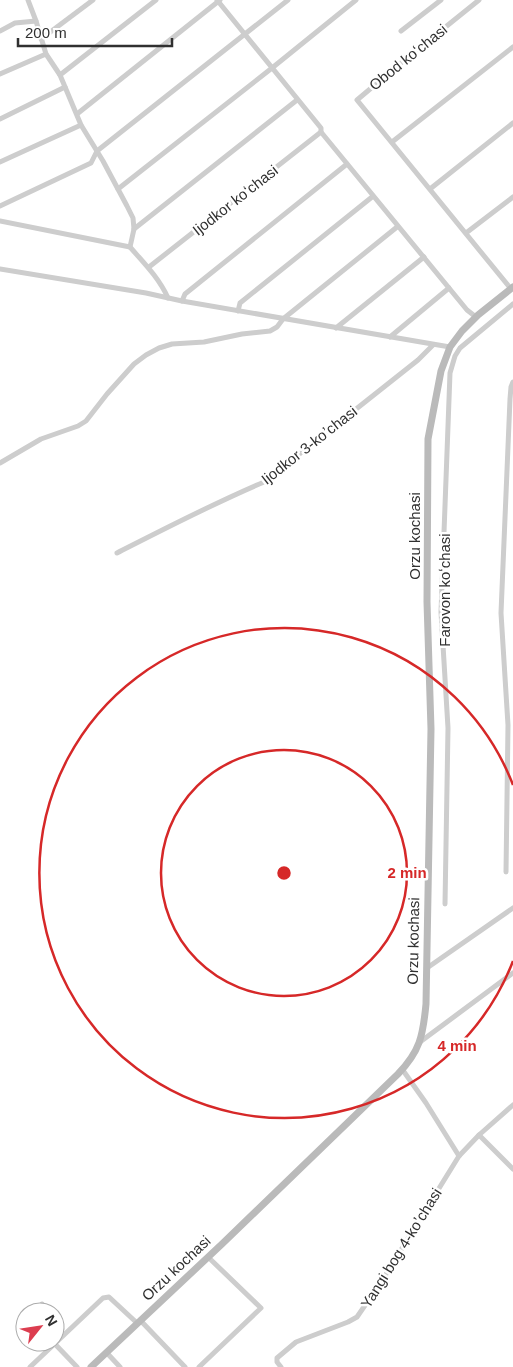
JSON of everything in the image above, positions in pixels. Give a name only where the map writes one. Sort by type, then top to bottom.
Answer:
[{"type":"main road","name":"Orzu kochasi","points":[[91,1367],[208,1257],[402,1069],[413,1056],[420,1042],[425,1013],[427,968],[431,729],[427,602],[428,439],[441,371],[450,347],[476,317],[512,288]]},
{"type":"street","points":[[28,0],[46,54],[60,75],[81,125],[118,188],[133,218],[134,229],[130,247]]},
{"type":"street","points":[[41,39],[93,0]]},
{"type":"street","points":[[60,75],[156,0]]},
{"type":"street","points":[[0,206],[91,164],[97,151],[288,0]]},
{"type":"street","points":[[118,188],[356,0]]},
{"type":"street","points":[[401,31],[441,0]]},
{"type":"street","name":"Obod koʻchasi","points":[[480,0],[357,100],[512,288]]},
{"type":"street","points":[[77,114],[219,1],[321,128],[320,132],[397,227],[467,310],[476,317]]},
{"type":"street","points":[[0,31],[15,24],[36,21]]},
{"type":"street","points":[[392,142],[513,47]]},
{"type":"street","points":[[0,74],[46,54]]},
{"type":"street","points":[[0,119],[65,87]]},
{"type":"street","points":[[134,229],[297,100]]},
{"type":"street","points":[[430,190],[513,123]]},
{"type":"street","points":[[0,162],[81,125]]},
{"type":"street","name":"Ijodkor koʻchasi","points":[[148,268],[320,132]]},
{"type":"street","points":[[182,301],[185,294],[347,164]]},
{"type":"street","points":[[238,311],[240,303],[372,196]]},
{"type":"street","points":[[466,233],[513,196]]},
{"type":"street","points":[[0,221],[130,247],[164,289],[168,298]]},
{"type":"street","points":[[0,464],[41,439],[78,426],[86,421],[134,364],[159,348],[172,344],[204,342],[270,330],[277,327],[283,319],[397,227]]},
{"type":"street","points":[[336,328],[424,257]]},
{"type":"street","points":[[0,269],[450,347]]},
{"type":"street","points":[[390,337],[449,288]]},
{"type":"street","name":"Farovon koʻchasi","points":[[445,904],[448,728],[441,612],[450,373],[455,356],[460,348],[513,304]]},
{"type":"street","name":"Ijodkor 3-koʼchasi","points":[[118,553],[264,482],[418,360],[433,345]]},
{"type":"street","points":[[506,872],[508,725],[501,613],[510,399],[513,382]]},
{"type":"street","points":[[427,968],[513,908]]},
{"type":"street","points":[[420,1042],[513,973]]},
{"type":"street","points":[[402,1069],[459,1156]]},
{"type":"street","name":"Yangi bog 4-koʼchasi","points":[[280,1367],[277,1358],[296,1342],[357,1317],[459,1156],[513,1105]]},
{"type":"street","points":[[479,1136],[513,1169]]},
{"type":"street","points":[[200,1367],[261,1308],[208,1257]]},
{"type":"street","points":[[65,1333],[103,1298],[109,1297],[138,1321],[185,1367]]},
{"type":"street","points":[[30,1367],[45,1352]]},
{"type":"street","points":[[63,1352],[77,1367]]},
{"type":"street","points":[[106,1352],[120,1367]]}]
